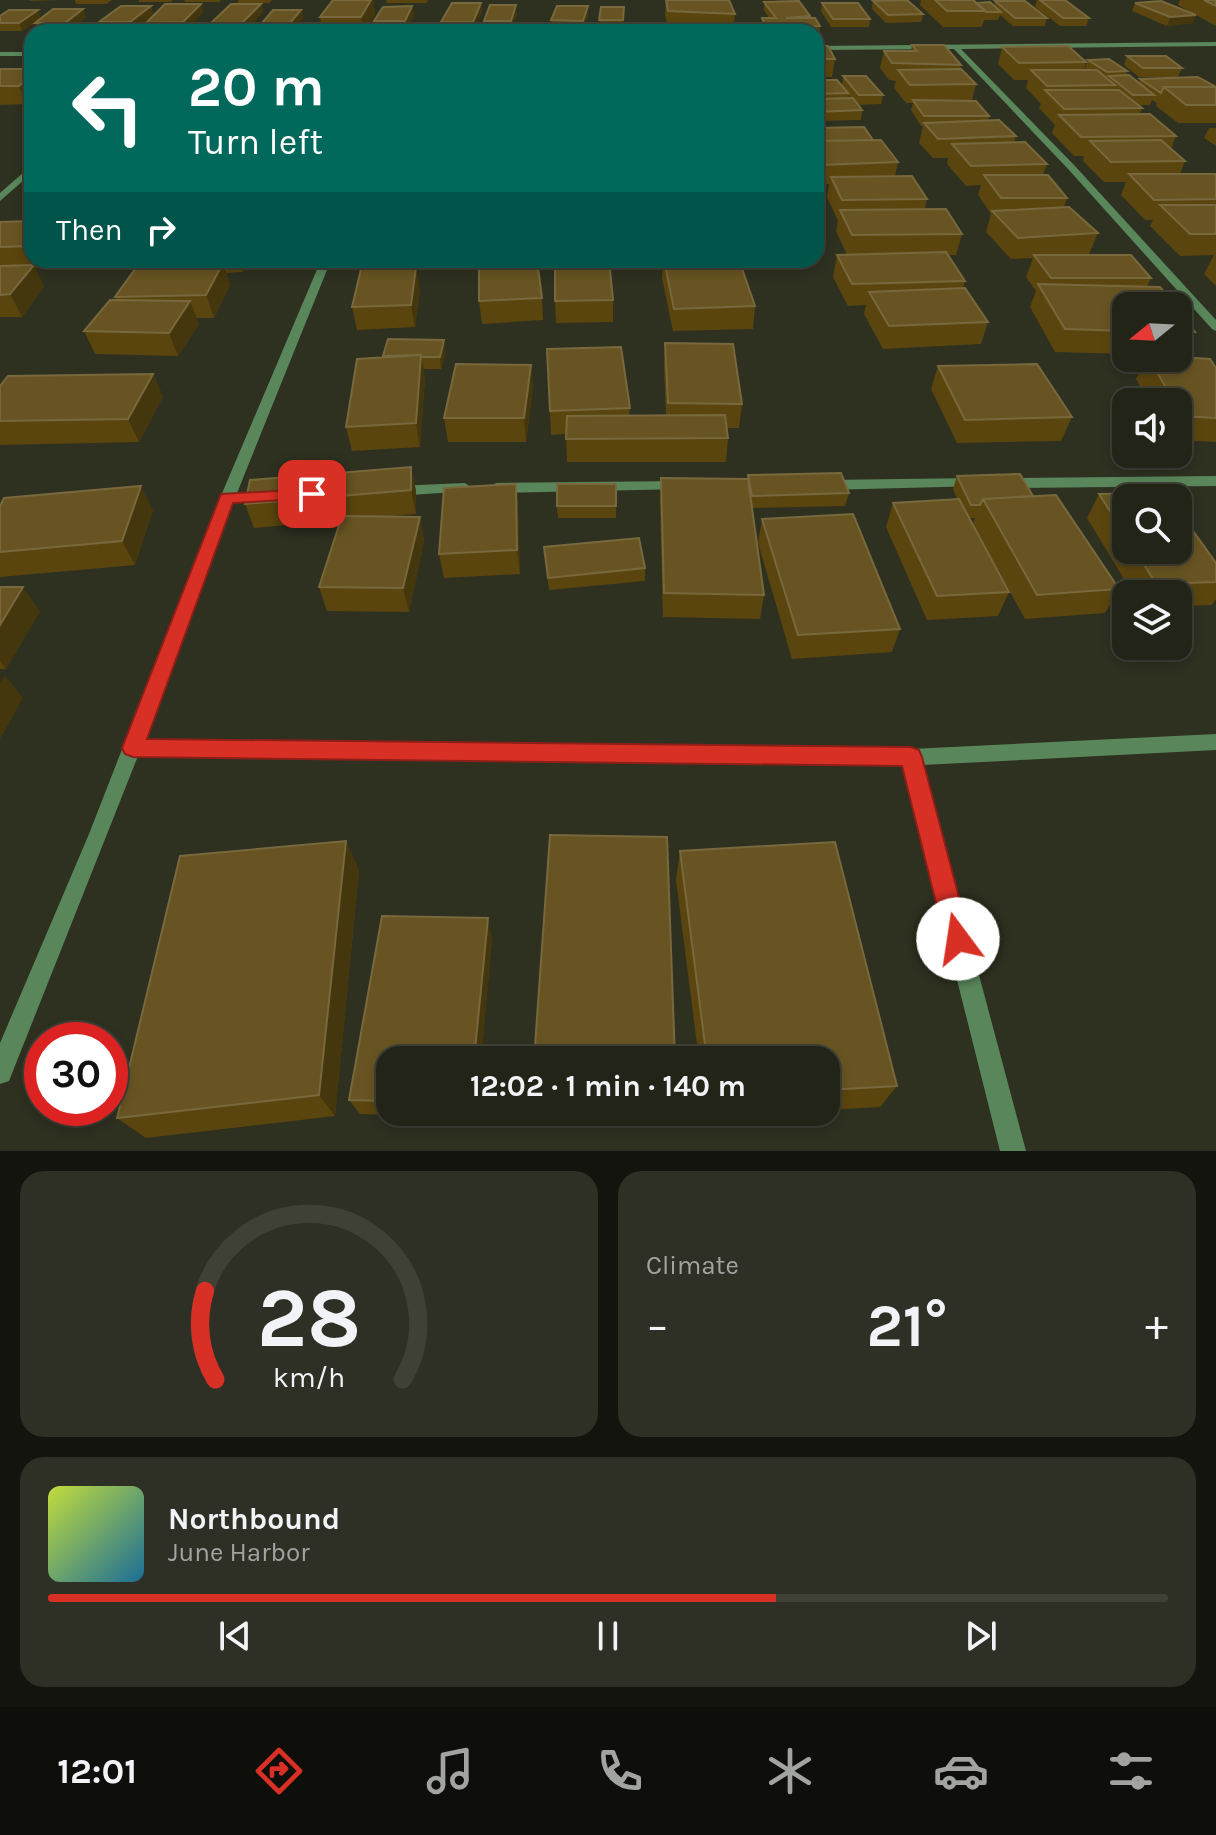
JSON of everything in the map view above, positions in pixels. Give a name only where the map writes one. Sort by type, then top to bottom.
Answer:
[{"type":"street","points":[[1204,44],[1216,52]]},
{"type":"street","points":[[824,48],[1216,44]]},
{"type":"street","points":[[955,46],[1072,168],[1216,327]]},
{"type":"street","points":[[0,54],[24,54]]},
{"type":"street","points":[[0,198],[24,176]]},
{"type":"street","points":[[0,1072],[133,748],[227,498],[323,268]]},
{"type":"street","points":[[809,485],[1216,481]]},
{"type":"street","points":[[378,491],[701,486]]},
{"type":"street","points":[[227,498],[287,495]]},
{"type":"street","points":[[133,748],[911,757],[1216,742]]},
{"type":"street","points":[[911,757],[1013,1151]]},
{"type":"building","points":[[333,0],[371,0],[361,17],[320,17]]},
{"type":"building","points":[[666,0],[729,0],[735,14],[668,11]]},
{"type":"building","points":[[907,0],[923,14],[888,15],[873,1]]},
{"type":"building","points":[[935,0],[973,0],[986,11],[947,11]]},
{"type":"building","points":[[1040,0],[1065,0],[1089,18],[1063,18]]},
{"type":"building","points":[[799,1],[810,16],[786,18],[815,18],[819,24],[765,24],[762,18],[776,18],[764,2]]},
{"type":"building","points":[[995,1],[1025,1],[1047,18],[1015,18]]},
{"type":"building","points":[[1161,1],[1196,15],[1170,17],[1135,3]]},
{"type":"building","points":[[990,2],[1001,12],[986,12],[976,3]]},
{"type":"building","points":[[452,3],[481,3],[473,22],[441,22]]},
{"type":"building","points":[[822,3],[858,3],[870,19],[833,19]]},
{"type":"building","points":[[165,4],[201,4],[183,22],[146,23]]},
{"type":"building","points":[[231,4],[261,4],[241,24],[210,24]]},
{"type":"building","points":[[490,5],[516,5],[511,21],[484,21]]},
{"type":"building","points":[[121,6],[151,6],[130,22],[99,22]]},
{"type":"building","points":[[412,6],[405,21],[374,21],[383,7]]},
{"type":"building","points":[[557,6],[588,6],[583,21],[551,20]]},
{"type":"building","points":[[601,7],[624,7],[623,20],[599,20]]},
{"type":"building","points":[[53,9],[83,9],[65,23],[35,23]]},
{"type":"building","points":[[9,10],[38,10],[19,23],[0,23],[0,16]]},
{"type":"building","points":[[273,10],[301,10],[290,23],[262,23]]},
{"type":"building","points":[[912,45],[944,45],[961,65],[892,63],[884,51],[917,51]]},
{"type":"building","points":[[824,46],[828,46],[835,59],[824,59]]},
{"type":"building","points":[[1068,46],[1086,62],[1019,63],[1002,47]]},
{"type":"building","points":[[1127,56],[1166,56],[1182,68],[1143,68]]},
{"type":"building","points":[[1109,59],[1127,71],[1107,72],[1088,60]]},
{"type":"building","points":[[0,69],[24,69],[24,82],[19,86],[0,86]]},
{"type":"building","points":[[961,69],[976,84],[910,85],[898,70]]},
{"type":"building","points":[[1031,70],[1097,70],[1115,85],[1047,86]]},
{"type":"building","points":[[1129,75],[1154,95],[1133,95],[1109,76]]},
{"type":"building","points":[[843,76],[866,76],[883,95],[859,95]]},
{"type":"building","points":[[1198,77],[1216,87],[1164,87],[1161,93],[1140,79]]},
{"type":"building","points":[[824,80],[837,80],[848,93],[824,94]]},
{"type":"building","points":[[1164,87],[1216,87],[1216,105],[1186,105]]},
{"type":"building","points":[[1045,90],[1119,90],[1142,108],[1064,109]]},
{"type":"building","points":[[853,98],[862,110],[824,112],[824,99]]},
{"type":"building","points":[[913,100],[976,101],[989,116],[924,116]]},
{"type":"building","points":[[1150,114],[1176,136],[1081,137],[1059,115]]},
{"type":"building","points":[[999,120],[1016,136],[938,139],[924,123]]},
{"type":"building","points":[[864,127],[873,140],[824,141],[824,128]]},
{"type":"building","points":[[881,140],[898,162],[824,165],[824,141]]},
{"type":"building","points":[[1161,140],[1185,161],[1111,162],[1090,141]]},
{"type":"building","points":[[1025,142],[1047,164],[971,166],[952,144]]},
{"type":"building","points":[[1129,174],[1216,174],[1216,199],[1154,200]]},
{"type":"building","points":[[984,175],[1048,175],[1067,198],[1001,198]]},
{"type":"building","points":[[912,176],[927,199],[842,200],[831,177]]},
{"type":"building","points":[[1160,205],[1216,205],[1216,234],[1190,234]]},
{"type":"building","points":[[1069,207],[1098,233],[1018,238],[992,211]]},
{"type":"building","points":[[946,209],[962,234],[852,235],[840,210]]},
{"type":"building","points":[[24,221],[24,246],[0,247],[0,222]]},
{"type":"building","points":[[946,252],[965,281],[852,284],[837,255]]},
{"type":"building","points":[[1034,255],[1131,255],[1151,278],[1051,278]]},
{"type":"building","points":[[0,266],[32,268],[10,294],[0,295]]},
{"type":"building","points":[[136,268],[220,268],[206,295],[115,297]]},
{"type":"building","points":[[416,268],[411,305],[352,307],[361,269]]},
{"type":"building","points":[[479,268],[538,268],[542,298],[479,301]]},
{"type":"building","points":[[555,268],[610,268],[613,300],[555,301]]},
{"type":"building","points":[[666,268],[742,268],[755,306],[674,309]]},
{"type":"building","points":[[1038,284],[1160,287],[1164,292],[1112,292],[1112,331],[1065,329]]},
{"type":"building","points":[[965,288],[988,322],[889,326],[869,292]]},
{"type":"building","points":[[110,300],[190,301],[169,333],[84,331]]},
{"type":"building","points":[[388,339],[444,340],[440,357],[383,356]]},
{"type":"building","points":[[665,343],[733,344],[742,404],[668,403]]},
{"type":"building","points":[[621,347],[630,408],[550,411],[547,349]]},
{"type":"building","points":[[421,355],[416,423],[346,427],[357,359]]},
{"type":"building","points":[[1192,358],[1210,359],[1216,368],[1216,418],[1192,417],[1192,388],[1166,388],[1157,372],[1192,372]]},
{"type":"building","points":[[456,364],[531,365],[524,418],[444,418]]},
{"type":"building","points":[[1037,364],[1072,417],[965,420],[938,366]]},
{"type":"building","points":[[153,374],[128,419],[0,421],[0,386],[8,376]]},
{"type":"building","points":[[725,415],[728,438],[566,439],[567,416]]},
{"type":"building","points":[[411,467],[411,490],[245,504],[250,480]]},
{"type":"building","points":[[841,473],[849,493],[752,496],[748,475]]},
{"type":"building","points":[[1020,474],[1033,496],[983,499],[980,505],[971,505],[957,476]]},
{"type":"building","points":[[661,478],[748,479],[764,595],[664,593]]},
{"type":"building","points":[[516,484],[517,550],[439,554],[444,488]]},
{"type":"building","points":[[557,484],[616,484],[616,506],[557,506]]},
{"type":"building","points":[[141,486],[122,541],[0,552],[0,506],[4,498]]},
{"type":"building","points":[[1099,494],[1112,494],[1112,514]]},
{"type":"building","points":[[1056,495],[1113,580],[1112,590],[1037,595],[983,499]]},
{"type":"building","points":[[959,499],[1009,592],[937,596],[893,503]]},
{"type":"building","points":[[853,514],[900,629],[798,635],[762,519]]},
{"type":"building","points":[[342,516],[420,517],[403,588],[319,587]]},
{"type":"building","points":[[1192,530],[1216,563],[1216,582],[1154,580],[1144,564],[1192,564]]},
{"type":"building","points":[[639,538],[645,568],[548,578],[544,547]]},
{"type":"building","points":[[0,587],[23,587],[0,625]]},
{"type":"building","points":[[550,835],[667,837],[674,1046],[535,1046]]},
{"type":"building","points":[[346,841],[319,1095],[128,1117],[128,1072],[180,856]]},
{"type":"building","points":[[835,842],[897,1086],[840,1089],[840,1046],[705,1046],[680,851]]},
{"type":"building","points":[[382,916],[488,918],[475,1046],[376,1046],[376,1101],[349,1100]]},
{"type":"route","points":[[312,494],[227,498],[133,748],[911,757],[958,939]]}]
